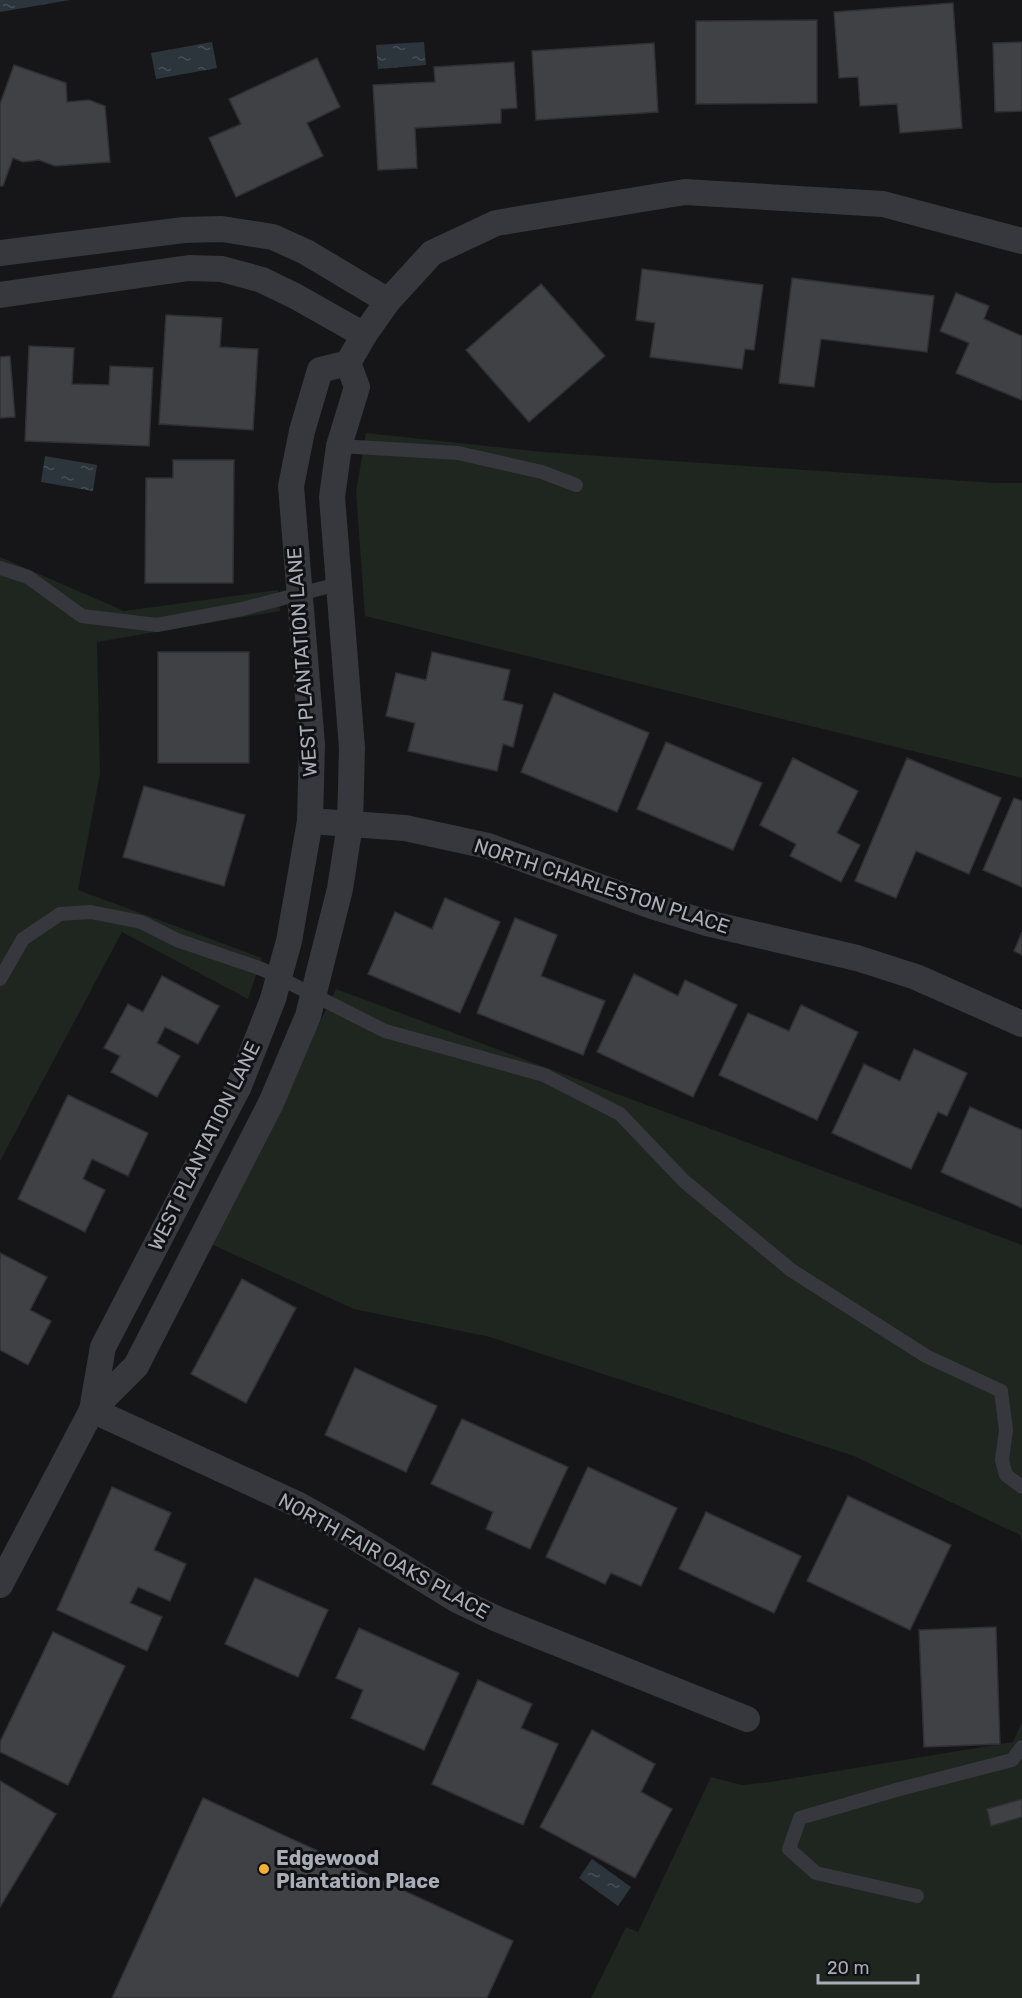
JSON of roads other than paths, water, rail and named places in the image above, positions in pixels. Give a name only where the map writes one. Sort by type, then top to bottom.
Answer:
[{"type":"street","points":[[348,363],[364,335],[388,302],[432,253],[496,223],[686,192],[883,204],[1022,241]]},
{"type":"street","points":[[0,253],[184,230],[222,229],[273,237],[306,252],[388,302]]},
{"type":"street","points":[[0,295],[189,268],[222,269],[262,280],[296,296],[364,335]]},
{"type":"street","name":"WEST PLANTATION LANE","points":[[0,1585],[92,1410],[136,1366],[271,1103],[308,1016],[314,995],[340,889],[350,824],[352,748],[332,497],[339,446],[357,387],[348,363],[320,369],[302,431],[291,486],[312,745],[310,821],[289,941],[273,999],[238,1086],[103,1347],[92,1410]]},
{"type":"street","name":"NORTH CHARLESTON PLACE","points":[[310,821],[405,828],[488,846],[649,905],[707,923],[857,958],[916,977],[1022,1024]]},
{"type":"street","name":"NORTH FAIR OAKS PLACE","points":[[92,1410],[299,1505],[457,1600],[497,1619],[747,1719]]},
{"type":"lane","points":[[339,446],[458,453],[542,472],[576,485]]},
{"type":"lane","points":[[0,568],[28,577],[82,616],[157,625],[242,609],[338,584]]},
{"type":"lane","points":[[0,979],[23,939],[60,914],[91,912],[141,922],[177,940],[262,969],[385,1031],[544,1075],[620,1114],[684,1181],[791,1270],[926,1356],[1001,1391],[1005,1430],[1002,1460],[1006,1475],[1022,1487]]},
{"type":"lane","points":[[917,1896],[816,1873],[789,1849],[800,1818],[1012,1760],[1022,1747]]},
{"type":"water","points":[[0,0],[70,0],[0,12]]},
{"type":"water","points":[[212,42],[217,68],[156,79],[151,53]]},
{"type":"water","points":[[424,42],[426,65],[378,69],[376,45]]},
{"type":"water","points":[[45,456],[97,465],[93,491],[41,482]]},
{"type":"water","points":[[592,1859],[631,1887],[618,1906],[579,1878]]},
{"type":"place","name":"Edgewood Plantation Place","points":[[264,1869]]}]
